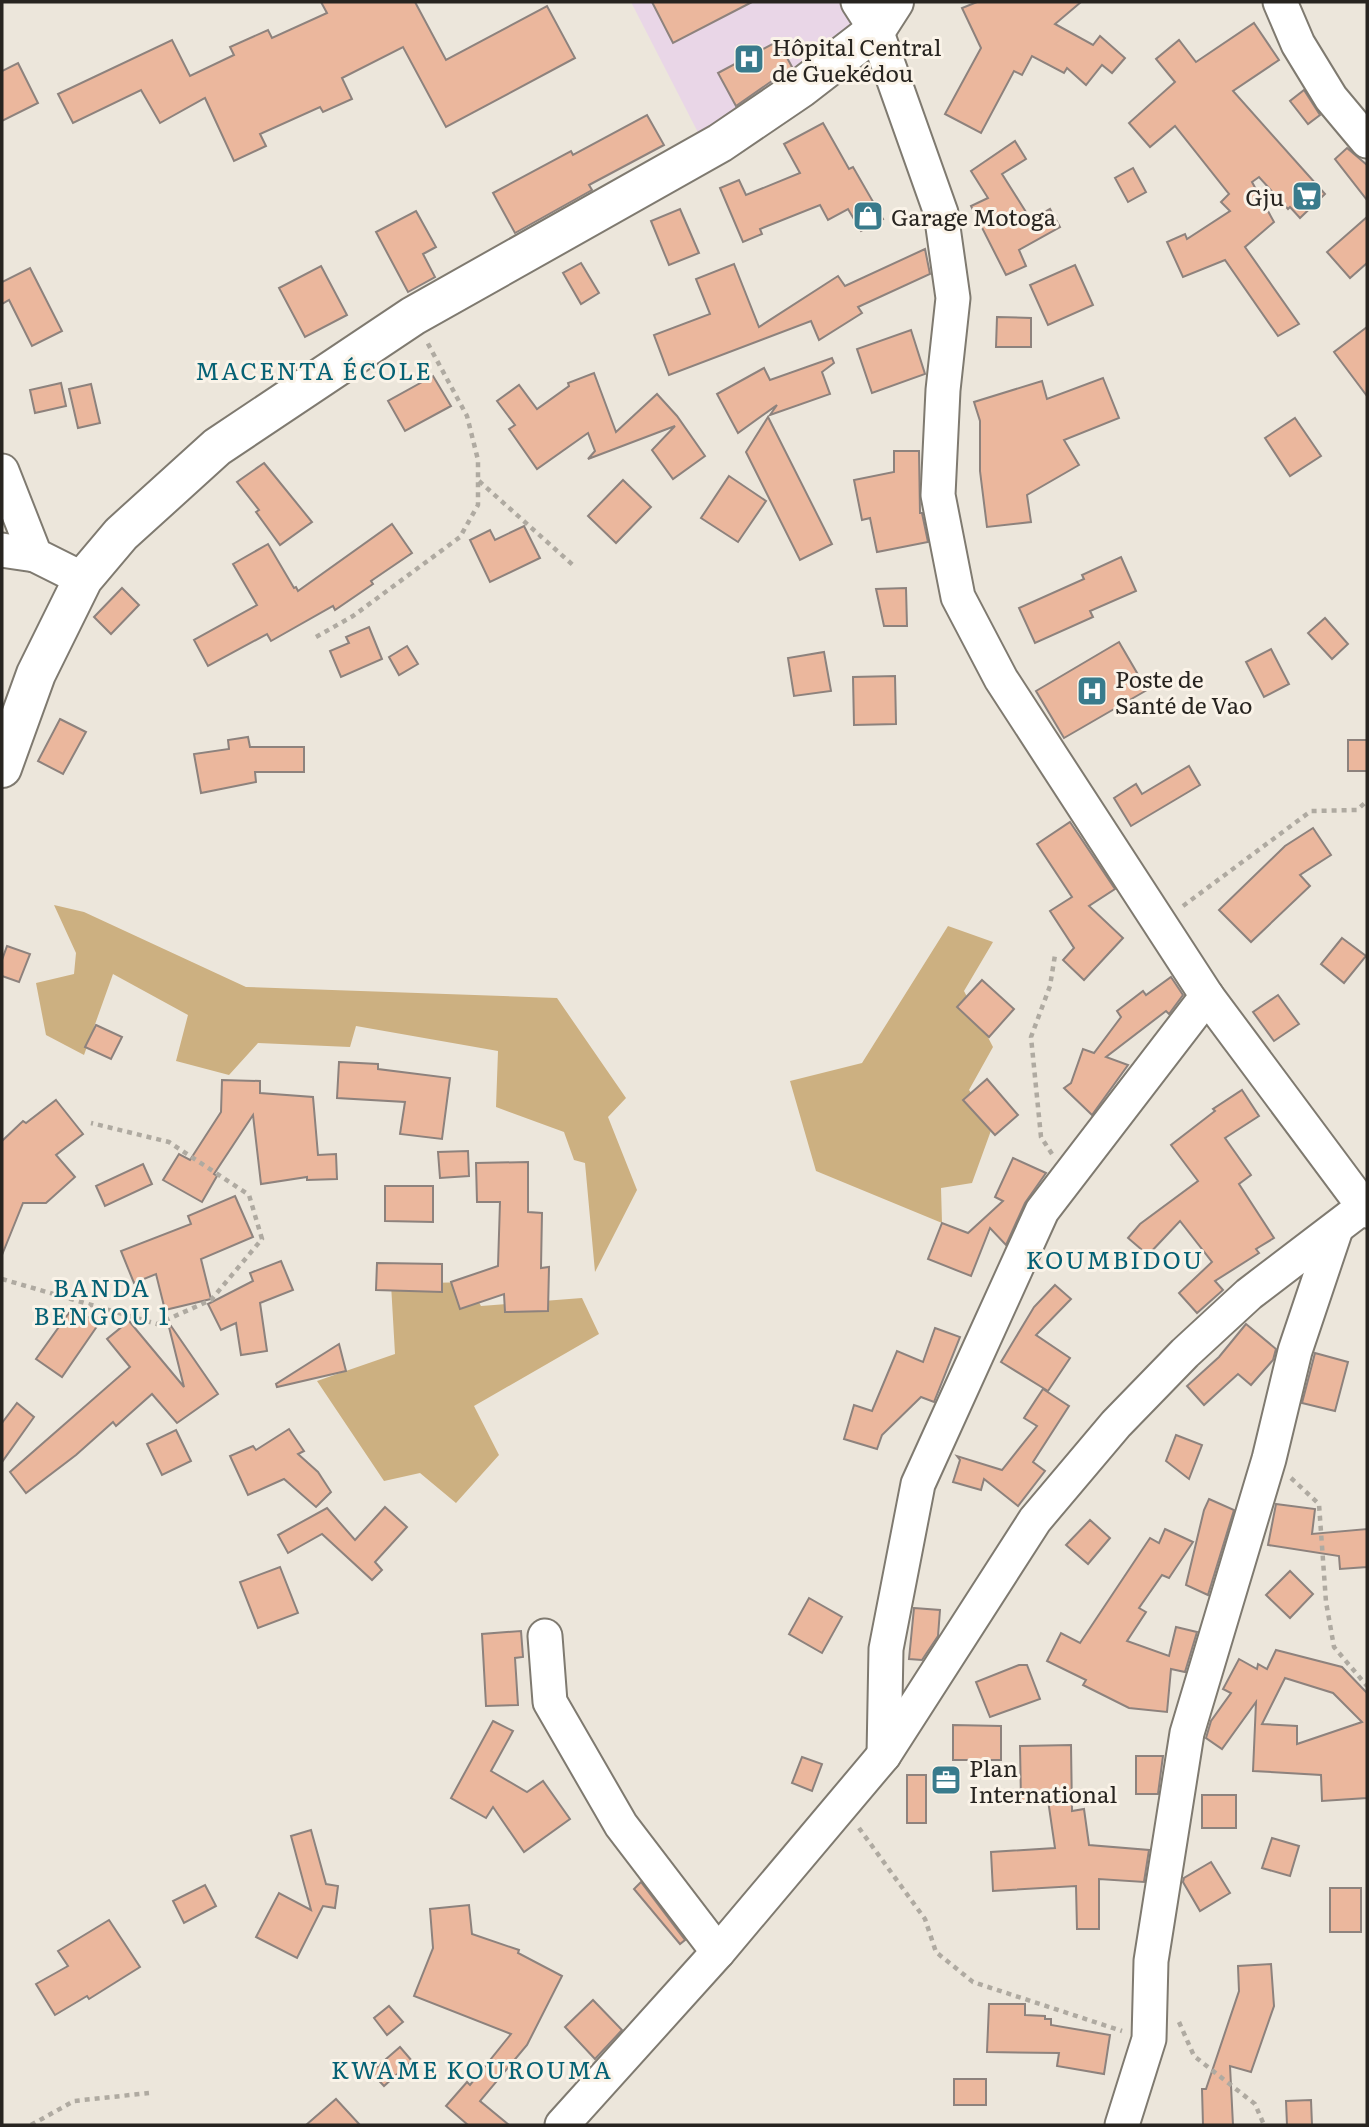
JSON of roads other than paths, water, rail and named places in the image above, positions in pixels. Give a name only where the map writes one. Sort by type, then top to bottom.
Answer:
[{"type":"main road","points":[[2,768],[36,674],[83,579],[121,534],[217,447],[414,316],[720,143],[801,88],[876,11]]},
{"type":"street","points":[[1279,2],[1298,44],[1331,98],[1367,141]]},
{"type":"street","points":[[562,2125],[718,1952],[884,1755],[1035,1520],[1116,1424],[1185,1353],[1249,1294],[1366,1207],[1207,996],[1001,680],[958,597],[938,495],[943,390],[953,298],[941,213],[876,11]]},
{"type":"street","points":[[2,471],[35,555]]},
{"type":"street","points":[[2,550],[35,555],[83,579]]},
{"type":"street","points":[[884,1755],[886,1649],[918,1484],[1042,1210],[1207,996]]},
{"type":"street","points":[[1122,2125],[1149,2039],[1151,1961],[1187,1732],[1269,1459],[1295,1351],[1336,1229]]},
{"type":"street","points":[[545,1636],[550,1702],[621,1825],[718,1952]]},
{"type":"place","name":"Hôpital Central de Guekédou","points":[[749,59]]},
{"type":"place","name":"Gju","points":[[1307,196]]},
{"type":"place","name":"Garage Motoga","points":[[868,216]]},
{"type":"place","name":"Poste de Santé de Vao","points":[[1092,691]]},
{"type":"place","name":"Plan International","points":[[946,1780]]},
{"type":"district","name":"MACENTA ÉCOLE","points":[[314,369]]},
{"type":"district","name":"KOUMBIDOU","points":[[1115,1258]]},
{"type":"district","name":"BANDA BENGOU 1","points":[[102,1300]]},
{"type":"district","name":"KWAME KOUROUMA","points":[[472,2068]]}]
